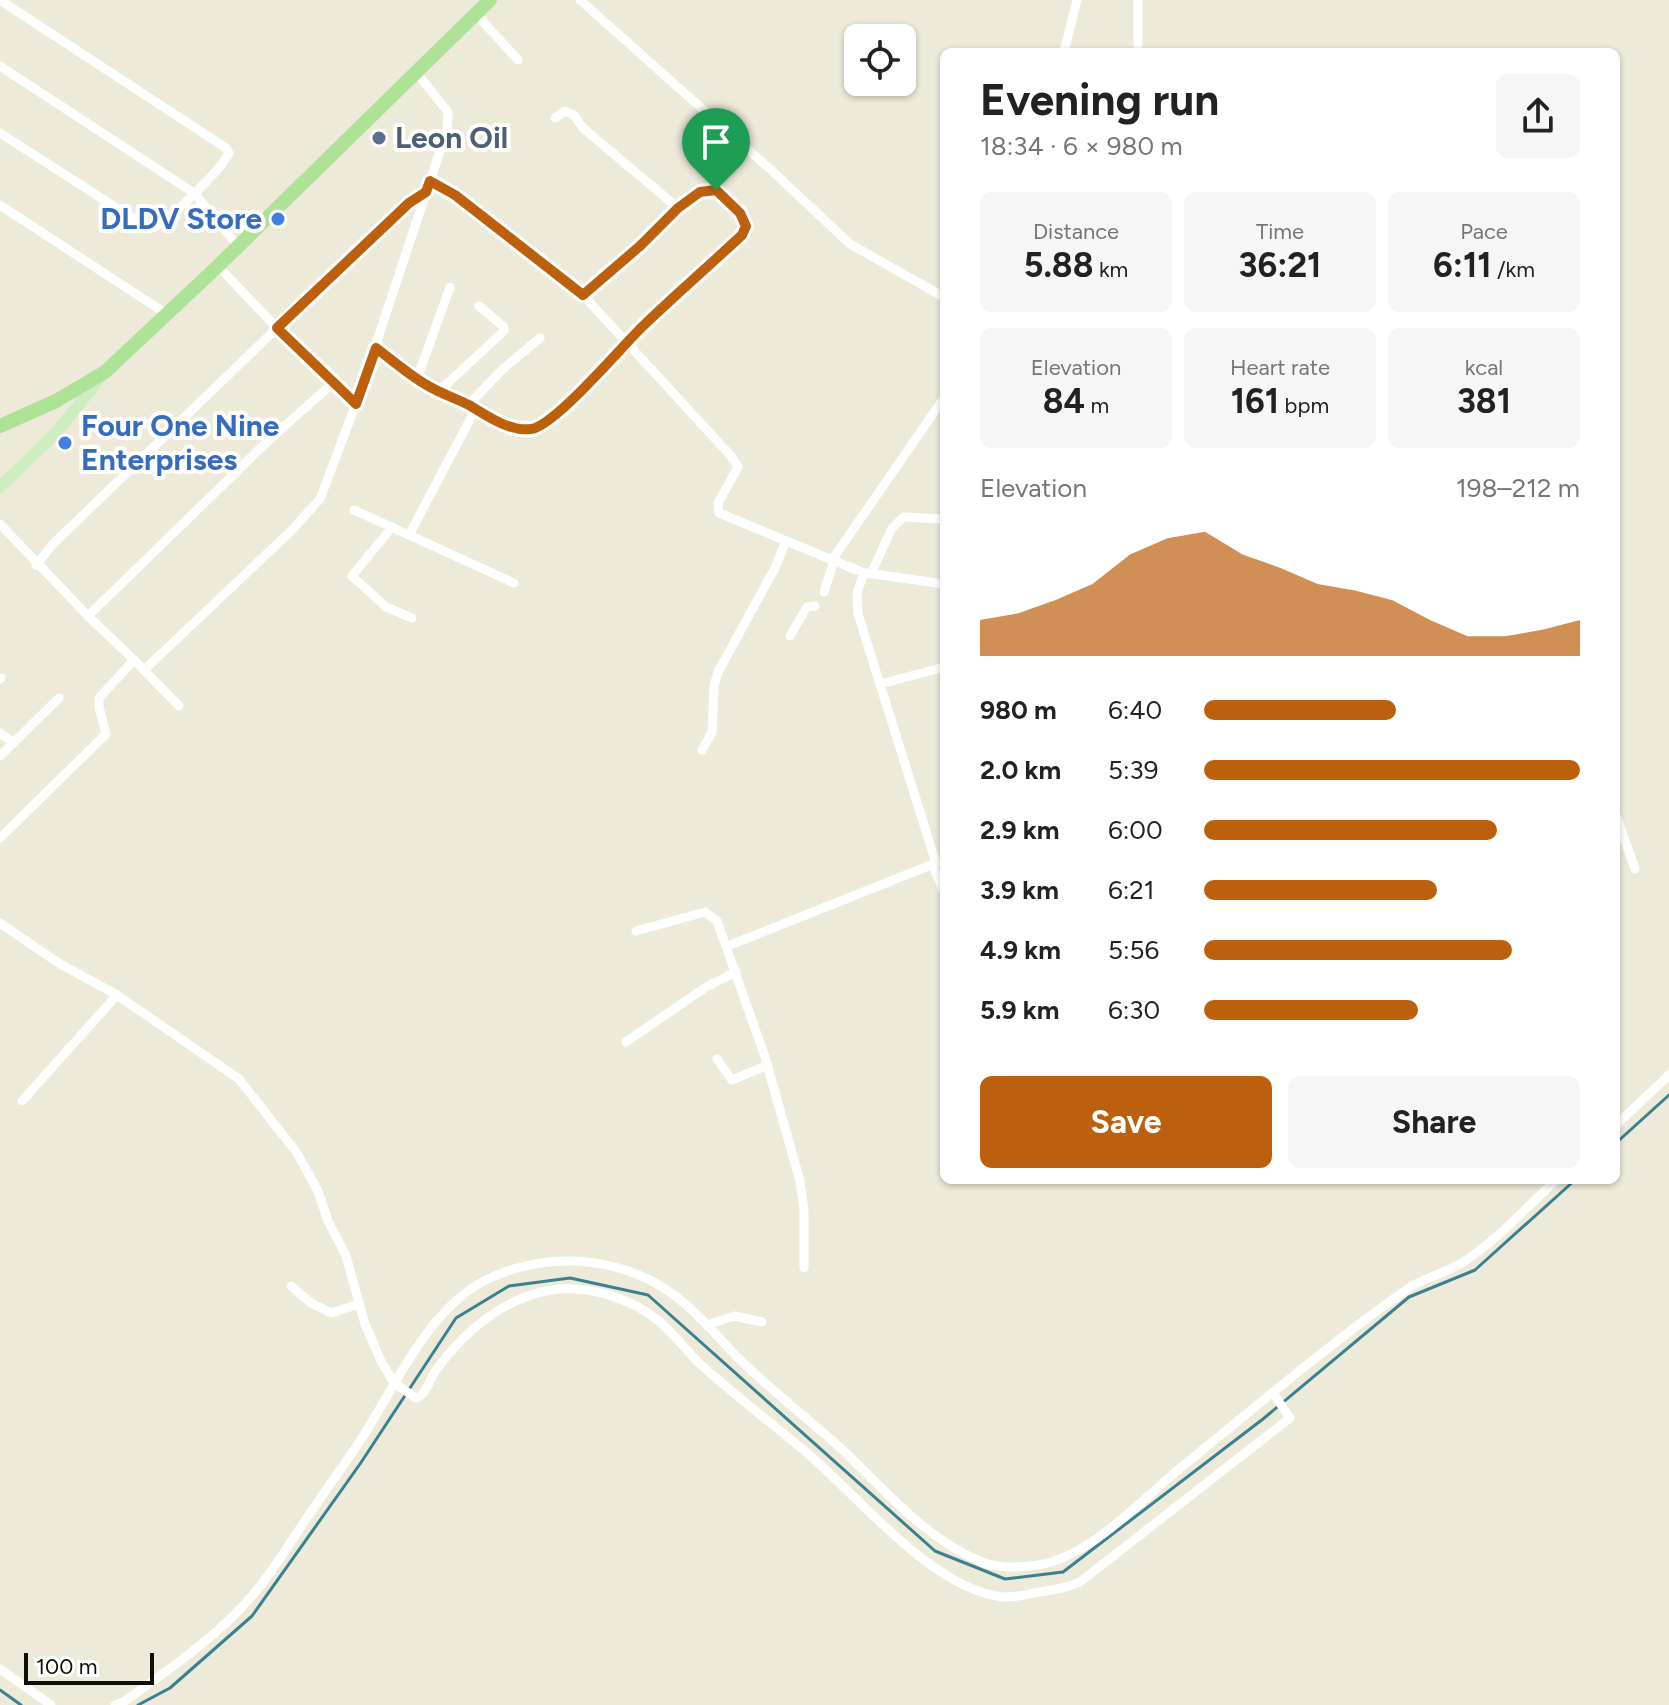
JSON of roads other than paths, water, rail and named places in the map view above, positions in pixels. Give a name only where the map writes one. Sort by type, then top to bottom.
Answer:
[{"type":"highway","points":[[0,426],[56,401],[105,372],[490,0]]},
{"type":"main road","points":[[0,487],[57,432],[105,372]]},
{"type":"street","points":[[0,0],[226,148],[229,156],[156,228],[148,228],[0,133]]},
{"type":"street","points":[[580,0],[850,244],[940,295]]},
{"type":"street","points":[[1065,48],[1077,0]]},
{"type":"street","points":[[1138,0],[1138,45]]},
{"type":"street","points":[[476,14],[518,60]]},
{"type":"street","points":[[0,66],[194,193],[238,246]]},
{"type":"street","points":[[144,670],[291,531],[320,499],[376,348],[447,130],[448,112],[416,72]]},
{"type":"street","points":[[555,118],[565,111],[571,113],[583,128],[678,208]]},
{"type":"street","points":[[430,181],[455,195],[583,295],[737,463],[736,473],[718,503],[719,513],[868,573],[940,583]]},
{"type":"street","points":[[376,348],[438,392],[514,427],[537,427],[576,395],[745,230],[740,213],[716,190],[700,192],[678,208],[583,295]]},
{"type":"street","points":[[36,565],[54,543],[277,328],[409,203],[426,192]]},
{"type":"street","points":[[0,205],[165,313]]},
{"type":"street","points":[[218,266],[356,404]]},
{"type":"street","points":[[417,379],[450,287]]},
{"type":"street","points":[[438,392],[504,331],[504,327],[479,306]]},
{"type":"street","points":[[409,535],[472,407],[504,368],[540,338]]},
{"type":"street","points":[[88,616],[269,440],[333,383]]},
{"type":"street","points":[[824,592],[833,560],[940,404]]},
{"type":"street","points":[[354,510],[514,583]]},
{"type":"street","points":[[728,946],[933,866],[937,859],[858,614],[857,593],[892,528],[904,517],[940,519]]},
{"type":"street","points":[[0,524],[36,565],[179,706]]},
{"type":"street","points":[[392,527],[352,576],[386,607],[412,618]]},
{"type":"street","points":[[702,750],[712,732],[714,686],[718,672],[775,568],[786,541]]},
{"type":"street","points":[[790,636],[807,607],[815,606]]},
{"type":"street","points":[[0,838],[106,734],[99,698],[134,660]]},
{"type":"street","points":[[881,684],[940,668]]},
{"type":"street","points":[[0,756],[59,698]]},
{"type":"street","points":[[0,733],[14,743]]},
{"type":"street","points":[[1620,826],[1635,869]]},
{"type":"street","points":[[933,866],[940,883]]},
{"type":"street","points":[[636,931],[705,912],[717,921],[768,1065],[800,1181],[804,1210],[804,1268]]},
{"type":"street","points":[[0,923],[57,962],[117,995],[239,1079],[297,1153],[318,1191],[328,1221],[346,1256],[359,1304],[381,1361],[397,1385],[413,1397],[423,1395],[434,1373],[468,1331],[490,1315],[538,1294],[559,1289],[597,1291],[632,1304],[659,1321],[699,1362],[816,1461],[924,1559],[951,1578],[1003,1597],[1069,1587],[1080,1582],[1260,1439],[1289,1420],[1289,1412],[1275,1396]]},
{"type":"street","points":[[626,1042],[706,987],[736,972]]},
{"type":"street","points":[[22,1101],[117,995]]},
{"type":"street","points":[[717,1059],[732,1080],[768,1065]]},
{"type":"street","points":[[1620,1121],[1669,1075]]},
{"type":"street","points":[[115,1705],[137,1693],[203,1643],[260,1586],[363,1437],[443,1313],[463,1294],[487,1279],[523,1266],[578,1261],[627,1270],[669,1292],[921,1524],[962,1552],[996,1566],[1024,1566],[1051,1562],[1077,1550],[1408,1288],[1445,1273],[1477,1252],[1552,1184]]},
{"type":"street","points":[[291,1286],[311,1303],[331,1313],[359,1304]]},
{"type":"street","points":[[707,1325],[734,1316],[762,1322]]},
{"type":"street","points":[[0,1669],[51,1705]]},
{"type":"waterway","points":[[1620,1139],[1669,1095]]},
{"type":"waterway","points":[[138,1705],[170,1688],[252,1616],[360,1464],[456,1318],[509,1286],[570,1278],[648,1295],[935,1551],[1005,1579],[1063,1572],[1263,1419],[1409,1297],[1475,1270],[1571,1184]]},
{"type":"waterway","points":[[0,1690],[21,1705]]},
{"type":"place","name":"Leon Oil","points":[[379,138]]},
{"type":"place","name":"DLDV Store","points":[[278,219]]},
{"type":"place","name":"Four One Nine Enterprises","points":[[65,443]]}]
